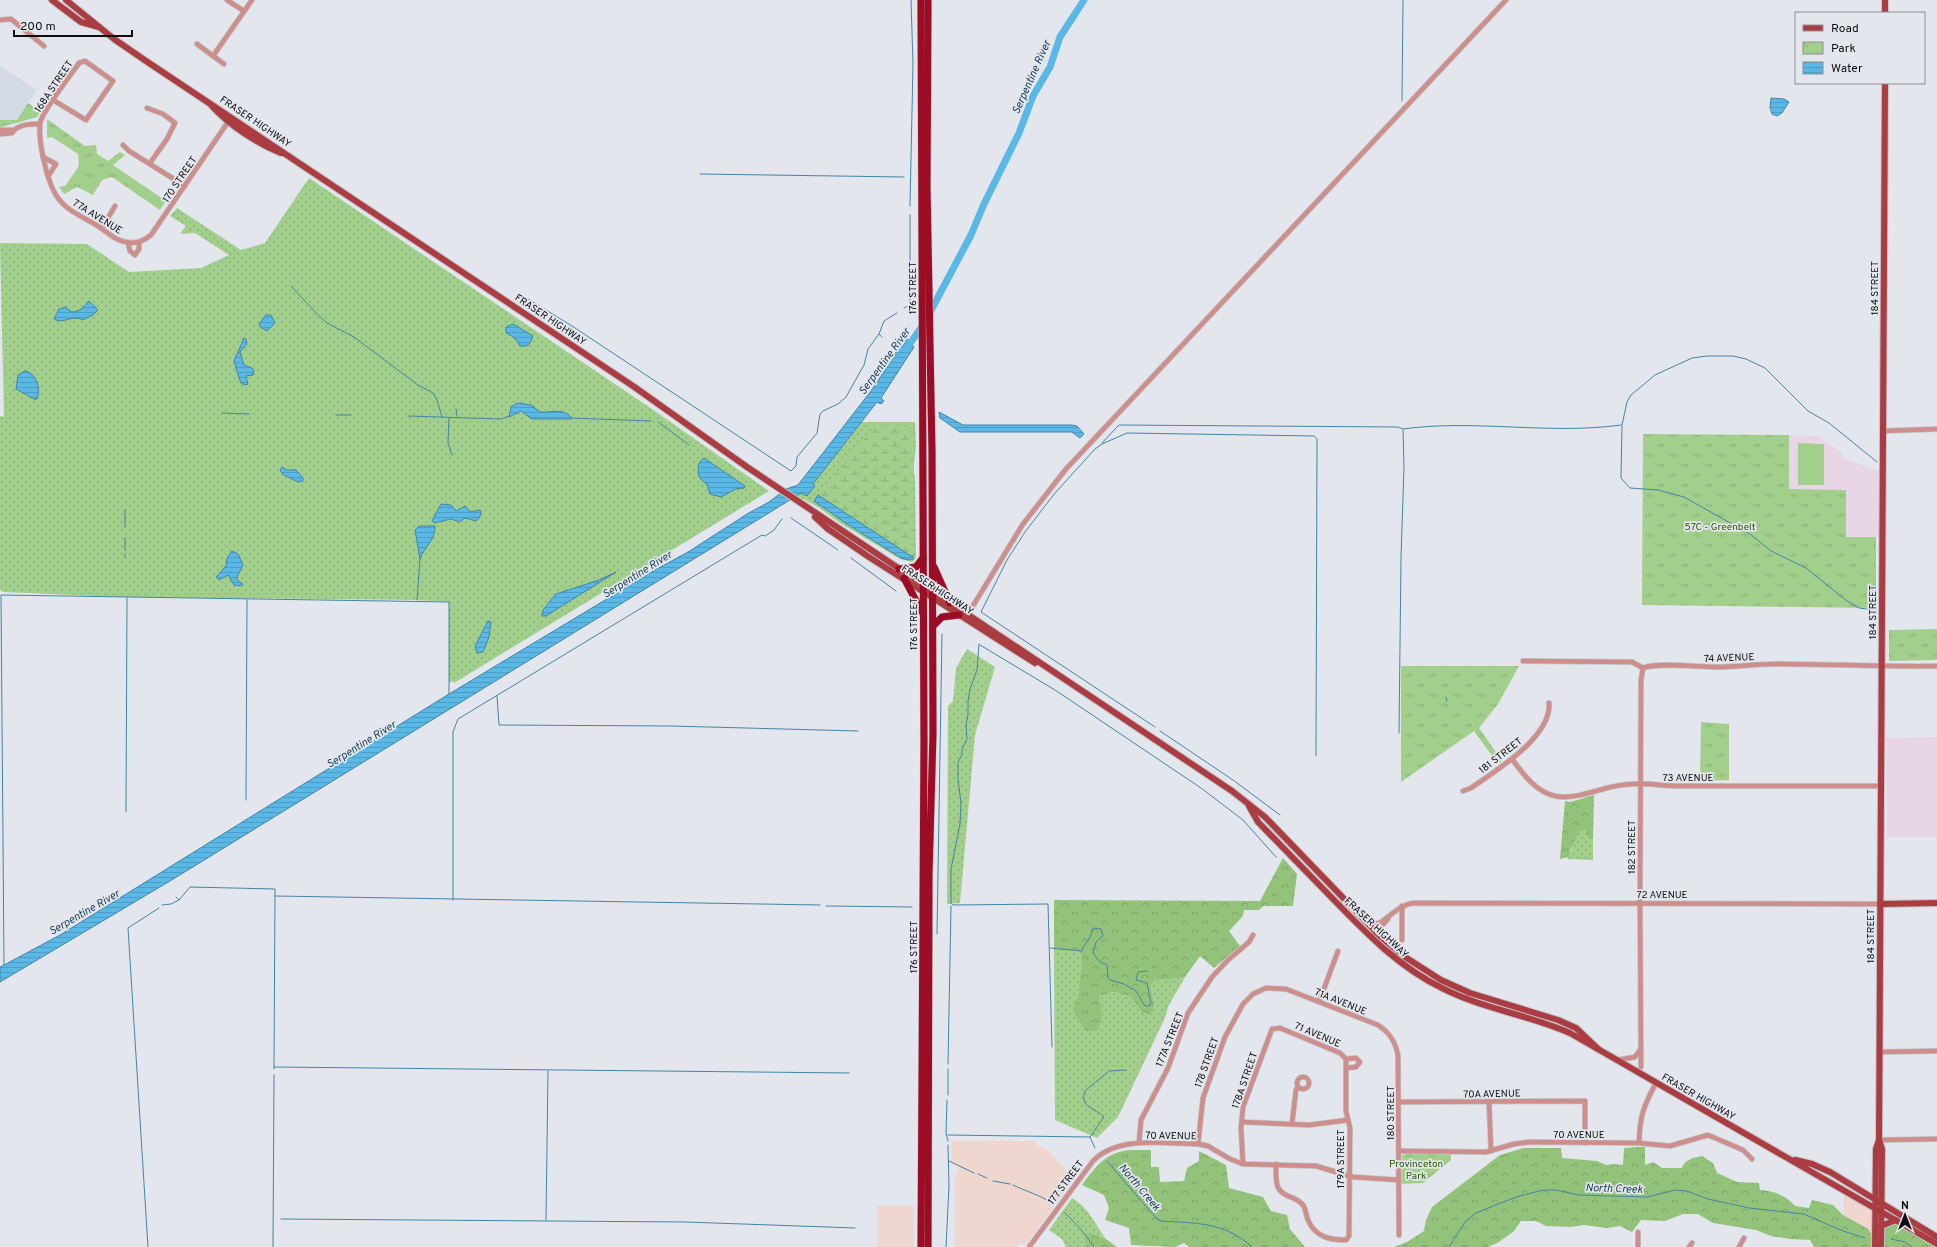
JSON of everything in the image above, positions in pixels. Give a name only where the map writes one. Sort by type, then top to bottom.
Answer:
[{"type":"highway","name":"176 STREET","points":[[921,0],[923,557],[923,1134],[921,1247]]},
{"type":"highway","name":"176 STREET","points":[[928,0],[927,187],[933,626],[933,734],[929,874],[928,1247]]},
{"type":"highway","points":[[899,569],[916,567],[923,557]]},
{"type":"highway","points":[[932,562],[950,603]]},
{"type":"highway","points":[[904,578],[923,616]]},
{"type":"highway","points":[[933,626],[942,617],[959,615]]},
{"type":"main road","name":"FRASER HIGHWAY","points":[[52,0],[81,22],[100,28]]},
{"type":"main road","name":"FRASER HIGHWAY","points":[[66,0],[100,28],[146,61],[264,138],[627,382],[795,500],[899,569],[959,615],[1014,652],[1075,686]]},
{"type":"main road","points":[[1885,0],[1885,12]]},
{"type":"main road","name":"184 STREET","points":[[1879,1201],[1876,1149],[1879,1140],[1884,84]]},
{"type":"main road","name":"FRASER HIGHWAY","points":[[207,100],[222,118],[265,146],[294,159]]},
{"type":"main road","points":[[245,133],[261,140],[264,138]]},
{"type":"main road","name":"FRASER HIGHWAY","points":[[795,500],[828,529],[904,578],[923,588]]},
{"type":"main road","name":"FRASER HIGHWAY","points":[[932,594],[968,614],[1243,799],[1265,817],[1376,932],[1400,953],[1442,980],[1470,993],[1558,1020],[1576,1028],[1598,1049]]},
{"type":"main road","points":[[932,594],[999,638],[1021,650]]},
{"type":"main road","name":"FRASER HIGHWAY","points":[[1243,799],[1258,822],[1370,937],[1410,971],[1444,990],[1488,1007],[1558,1028],[1598,1049],[1937,1244]]},
{"type":"main road","name":"72 AVENUE","points":[[1880,904],[1937,903]]},
{"type":"main road","name":"184 STREET","points":[[1875,1247],[1879,1210],[1882,1149],[1879,1140]]},
{"type":"main road","name":"FRASER HIGHWAY","points":[[1791,1160],[1812,1164],[1830,1172],[1935,1235]]},
{"type":"main road","points":[[1862,1191],[1870,1189],[1877,1182]]},
{"type":"main road","name":"184 STREET","points":[[1879,1210],[1882,1226],[1881,1247]]},
{"type":"main road","points":[[1882,1226],[1896,1220]]},
{"type":"street","points":[[227,0],[244,11]]},
{"type":"street","points":[[214,56],[252,0]]},
{"type":"street","points":[[968,614],[1023,524],[1066,470],[1506,0]]},
{"type":"street","points":[[0,20],[11,19],[44,46]]},
{"type":"street","points":[[197,44],[204,51],[214,56],[224,64]]},
{"type":"street","name":"168A STREET","points":[[53,100],[86,120],[113,81],[82,61],[53,100],[40,124],[43,157],[54,192]]},
{"type":"street","points":[[148,108],[162,114],[175,123],[166,140],[150,163]]},
{"type":"street","name":"170 STREET","points":[[128,243],[130,251],[135,255],[139,249],[140,242],[151,235],[228,122]]},
{"type":"street","points":[[0,134],[12,133],[13,130],[25,125],[40,124]]},
{"type":"street","points":[[0,130],[13,130]]},
{"type":"street","points":[[123,145],[129,151],[185,186]]},
{"type":"street","points":[[43,157],[56,164],[49,175]]},
{"type":"street","name":"77A AVENUE","points":[[54,192],[71,211],[102,228],[117,240],[128,243],[140,242]]},
{"type":"street","points":[[102,228],[116,206]]},
{"type":"street","points":[[1883,431],[1937,430]]},
{"type":"street","name":"74 AVENUE","points":[[1523,660],[1632,662],[1643,668],[1654,666],[1718,667],[1775,664],[1882,667],[1937,666]]},
{"type":"street","name":"182 STREET","points":[[1641,1067],[1640,784],[1641,675],[1643,668]]},
{"type":"street","name":"181 STREET","points":[[1463,791],[1512,759],[1529,743],[1538,732],[1549,712],[1549,703]]},
{"type":"street","name":"73 AVENUE","points":[[1512,759],[1535,786],[1545,793],[1554,796],[1571,797],[1608,787],[1627,784],[1881,786]]},
{"type":"street","name":"72 AVENUE","points":[[1402,906],[1413,903],[1880,904]]},
{"type":"street","points":[[1364,919],[1378,924],[1402,906]]},
{"type":"street","points":[[1402,906],[1402,940]]},
{"type":"street","points":[[1370,937],[1390,916]]},
{"type":"street","name":"177A STREET","points":[[1139,1144],[1141,1120],[1168,1068],[1189,1012],[1212,977],[1249,942],[1253,935]]},
{"type":"street","points":[[1319,1002],[1338,951]]},
{"type":"street","name":"71A AVENUE","points":[[1253,994],[1266,988],[1278,988],[1319,1002],[1385,1030],[1396,1046],[1398,1064]]},
{"type":"street","name":"178 STREET","points":[[1198,1144],[1202,1098],[1225,1036],[1243,1004],[1253,994]]},
{"type":"street","name":"71 AVENUE","points":[[1274,1028],[1280,1028],[1340,1052],[1346,1059],[1356,1058],[1360,1062],[1356,1067],[1346,1068]]},
{"type":"street","name":"178A STREET","points":[[1243,1164],[1243,1107],[1274,1028]]},
{"type":"street","points":[[1617,1060],[1635,1057],[1640,1050]]},
{"type":"street","points":[[1879,1052],[1937,1051]]},
{"type":"street","name":"179A STREET","points":[[1276,1164],[1277,1185],[1279,1191],[1300,1202],[1304,1206],[1308,1221],[1315,1230],[1328,1239],[1346,1240],[1349,1236],[1349,1176],[1348,1120],[1346,1111],[1346,1059]]},
{"type":"street","name":"180 STREET","points":[[1398,1064],[1399,1235]]},
{"type":"street","points":[[1639,1143],[1642,1112],[1645,1102],[1656,1083]]},
{"type":"street","points":[[1292,1124],[1296,1090],[1298,1087]]},
{"type":"street","points":[[1488,1101],[1491,1151]]},
{"type":"street","name":"70A AVENUE","points":[[1399,1102],[1462,1103],[1488,1101],[1585,1101],[1585,1143]]},
{"type":"street","points":[[1242,1122],[1309,1125],[1348,1120]]},
{"type":"street","name":"70 AVENUE","points":[[1399,1151],[1491,1151],[1521,1143],[1639,1143],[1670,1146],[1708,1135],[1742,1150],[1752,1159]]},
{"type":"street","points":[[1879,1140],[1937,1139]]},
{"type":"street","name":"70 AVENUE","points":[[1127,1143],[1198,1144],[1208,1146],[1230,1159],[1243,1164],[1316,1166],[1349,1176],[1399,1180]]},
{"type":"street","name":"177 STREET","points":[[1031,1246],[1093,1161],[1110,1148],[1127,1143]]},
{"type":"street","points":[[1638,1232],[1638,1247]]},
{"type":"street","points":[[1739,1247],[1744,1238]]},
{"type":"shaded area","points":[[0,66],[37,90],[17,120],[0,120]]},
{"type":"shaded area","points":[[1789,435],[1817,436],[1841,452],[1843,458],[1881,472],[1880,537],[1846,537],[1789,489]]},
{"type":"shaded area","points":[[1937,737],[1937,837],[1887,837],[1886,738]]},
{"type":"shaded area","points":[[952,1141],[1036,1141],[1036,1145],[1048,1150],[1075,1178],[1026,1245],[1019,1243],[1016,1247],[955,1247],[955,1177],[959,1168],[951,1161]]},
{"type":"shaded area","points":[[1844,1193],[1872,1209],[1873,1236],[1868,1229],[1843,1215]]},
{"type":"shaded area","points":[[877,1206],[914,1206],[914,1247],[877,1247]]},
{"type":"green space","points":[[28,103],[41,112],[37,117],[0,127],[0,120],[17,120]]},
{"type":"green space","points":[[47,119],[85,146],[96,145],[97,154],[108,161],[120,152],[125,155],[113,165],[166,201],[160,210],[112,177],[102,180],[93,195],[77,187],[64,194],[59,187],[65,186],[79,166],[78,154],[52,137],[47,138]]},
{"type":"green space","points":[[309,178],[652,409],[769,491],[454,683],[452,681],[449,683],[449,602],[416,600],[120,597],[3,592],[0,590],[0,416],[4,417],[0,243],[87,244],[129,272],[201,268],[229,255],[195,233],[180,234],[186,226],[170,216],[177,208],[241,250],[265,243]]},
{"type":"green space","points":[[862,422],[915,422],[916,445],[913,474],[915,475],[916,556],[915,560],[912,562],[900,559],[840,523],[818,507],[797,496],[801,493],[807,496],[815,486],[813,484]]},
{"type":"green space","points":[[874,425],[911,426],[914,439],[913,556],[818,495],[858,447]]},
{"type":"green space","name":"57C - Greenbelt","points":[[1643,434],[1789,435],[1789,489],[1846,490],[1846,537],[1876,537],[1876,608],[1642,605]]},
{"type":"green space","points":[[1798,443],[1824,444],[1824,485],[1798,485]]},
{"type":"green space","points":[[1937,629],[1937,660],[1889,661],[1889,630]]},
{"type":"green space","points":[[967,649],[995,667],[975,735],[960,903],[947,904],[948,706],[953,701],[956,668]]},
{"type":"green space","points":[[1401,666],[1519,666],[1498,704],[1479,728],[1502,761],[1498,764],[1474,731],[1401,782]]},
{"type":"green space","points":[[1701,722],[1729,724],[1729,780],[1700,781]]},
{"type":"green space","points":[[1594,795],[1593,839],[1588,837],[1586,830],[1580,830],[1569,857],[1560,859],[1565,801],[1570,802]]},
{"type":"green space","points":[[1581,829],[1586,830],[1593,839],[1593,860],[1567,859]]},
{"type":"green space","points":[[1283,858],[1297,874],[1293,906],[1265,906],[1259,910],[1244,910],[1243,916],[1229,931],[1240,946],[1214,968],[1200,956],[1185,977],[1155,980],[1151,985],[1155,1010],[1148,1014],[1142,1012],[1131,997],[1113,992],[1099,996],[1102,1019],[1097,1031],[1085,1031],[1072,1010],[1078,996],[1082,955],[1078,951],[1054,948],[1054,900],[1260,901]]},
{"type":"green space","points":[[1054,948],[1078,950],[1082,955],[1078,996],[1072,1010],[1085,1031],[1100,1006],[1098,996],[1113,992],[1131,997],[1142,1012],[1155,1009],[1151,984],[1155,979],[1185,977],[1169,1005],[1164,1020],[1118,1117],[1097,1138],[1055,1120]]},
{"type":"green space","points":[[1645,1147],[1645,1165],[1653,1162],[1662,1168],[1682,1168],[1687,1161],[1702,1156],[1713,1163],[1717,1173],[1737,1182],[1759,1183],[1760,1190],[1779,1194],[1795,1206],[1809,1208],[1812,1200],[1833,1205],[1843,1215],[1868,1229],[1873,1236],[1873,1247],[1814,1247],[1810,1240],[1771,1236],[1756,1230],[1713,1223],[1698,1214],[1683,1214],[1665,1221],[1641,1220],[1632,1232],[1620,1226],[1607,1228],[1584,1225],[1571,1227],[1546,1226],[1536,1221],[1521,1221],[1514,1231],[1499,1242],[1488,1247],[1394,1247],[1407,1242],[1424,1231],[1426,1220],[1432,1207],[1500,1155],[1524,1148],[1561,1148],[1562,1158],[1597,1161],[1606,1165],[1623,1165],[1624,1148]]},
{"type":"green space","points":[[1132,1150],[1151,1150],[1151,1167],[1159,1167],[1160,1182],[1184,1181],[1187,1168],[1199,1161],[1199,1151],[1226,1165],[1229,1188],[1263,1197],[1271,1211],[1287,1215],[1290,1229],[1305,1247],[1189,1247],[1184,1243],[1175,1247],[1131,1245],[1129,1228],[1105,1220],[1109,1208],[1104,1195],[1082,1185],[1097,1166],[1103,1161],[1116,1153]]},
{"type":"green space","name":"Provinceton Park","points":[[1410,1153],[1451,1154],[1451,1160],[1423,1183],[1401,1184],[1402,1155]]},
{"type":"green space","points":[[1072,1198],[1088,1212],[1106,1239],[1091,1233],[1084,1240],[1087,1247],[1066,1247],[1062,1239],[1049,1230]]},
{"type":"green space","points":[[1895,1223],[1936,1247],[1884,1247],[1885,1227]]},
{"type":"green space","points":[[1091,1233],[1106,1239],[1117,1247],[1087,1247],[1084,1240],[1085,1234]]},
{"type":"water","points":[[1771,98],[1784,99],[1789,102],[1782,113],[1777,116],[1772,114],[1770,108]]},
{"type":"water","points":[[89,301],[98,310],[93,315],[83,320],[75,318],[57,321],[54,319],[59,309],[66,307],[71,312],[77,311]]},
{"type":"water","points":[[266,315],[271,315],[275,323],[267,331],[260,327],[259,324]]},
{"type":"water","points":[[513,324],[533,336],[529,344],[520,346],[515,338],[506,333],[506,327]]},
{"type":"water","points":[[244,338],[246,339],[247,344],[240,352],[244,365],[252,368],[254,371],[253,375],[246,376],[248,384],[245,385],[241,383],[234,361]]},
{"type":"water","points":[[907,339],[914,347],[881,398],[884,401],[881,404],[877,402],[813,484],[815,486],[807,496],[801,493],[170,881],[0,982],[0,967],[60,935],[449,694],[655,570],[688,552],[747,514],[769,502],[786,489],[798,485],[871,391],[896,354],[895,348],[897,345],[903,346]]},
{"type":"water","points":[[25,371],[33,375],[37,383],[38,396],[36,400],[16,389],[18,375]]},
{"type":"water","points":[[518,403],[531,405],[540,412],[558,411],[566,413],[572,419],[532,419],[521,411],[509,417],[511,407]]},
{"type":"water","points":[[939,412],[963,425],[1072,425],[1077,426],[1084,434],[1080,438],[1072,432],[960,432],[940,418]]},
{"type":"water","points":[[704,458],[745,486],[744,488],[736,489],[721,497],[710,494],[707,484],[700,478],[698,473],[699,463]]},
{"type":"water","points":[[282,467],[287,470],[296,470],[303,478],[303,481],[298,482],[284,475],[280,471]]},
{"type":"water","points":[[818,495],[913,556],[913,559],[909,560],[901,558],[847,524],[814,501]]},
{"type":"water","points":[[441,504],[451,505],[456,511],[465,506],[470,512],[479,510],[481,511],[480,517],[476,521],[465,518],[460,522],[451,519],[434,523],[432,521]]},
{"type":"water","points":[[419,526],[435,526],[434,535],[420,559],[415,530]]},
{"type":"water","points":[[232,551],[238,554],[243,565],[237,577],[238,581],[243,584],[241,586],[234,585],[228,575],[219,580],[216,577],[226,566],[227,558]]},
{"type":"water","points":[[616,572],[546,616],[542,616],[543,610],[556,594],[599,580]]},
{"type":"water","points":[[488,621],[491,622],[489,637],[483,652],[477,653],[475,646]]},
{"type":"waterway","points":[[910,206],[913,64],[911,0]]},
{"type":"waterway","name":"Serpentine River","points":[[928,316],[971,235],[984,204],[1019,133],[1033,96],[1050,67],[1060,37],[1084,0]]},
{"type":"waterway","points":[[1402,101],[1403,0]]},
{"type":"waterway","points":[[700,174],[904,177]]},
{"type":"waterway","points":[[910,215],[910,289]]},
{"type":"waterway","points":[[291,286],[327,323],[354,337],[418,385],[433,393],[437,400],[442,417]]},
{"type":"waterway","points":[[904,308],[910,305],[910,296]]},
{"type":"waterway","points":[[528,299],[572,326],[791,471],[796,466],[797,457],[817,433],[820,414],[838,404],[846,397],[864,365],[868,349],[879,334],[882,337]]},
{"type":"waterway","points":[[879,334],[884,321],[897,313]]},
{"type":"waterway","name":"Serpentine River","points":[[906,349],[923,325]]},
{"type":"waterway","points":[[1874,610],[1859,608],[1847,601],[1806,568],[1771,551],[1750,534],[1684,497],[1658,490],[1630,488],[1621,478],[1622,425],[1627,402],[1631,395],[1655,375],[1692,358],[1707,356],[1733,356],[1746,359],[1765,368],[1808,411],[1829,423],[1877,462]]},
{"type":"waterway","points":[[456,409],[457,416]]},
{"type":"waterway","points":[[222,413],[249,414]]},
{"type":"waterway","points":[[336,415],[351,415]]},
{"type":"waterway","points":[[408,416],[501,419],[509,416]]},
{"type":"waterway","points":[[449,418],[448,443],[452,455]]},
{"type":"waterway","points":[[571,418],[651,421]]},
{"type":"waterway","points":[[658,422],[689,445]]},
{"type":"waterway","points":[[1102,443],[1119,425],[1398,427],[1403,429],[1430,426],[1594,428],[1621,425]]},
{"type":"waterway","points":[[1399,733],[1401,558],[1404,466],[1403,430]]},
{"type":"waterway","points":[[1155,727],[981,612],[1007,560],[1025,532],[1055,493],[1095,449],[1102,444],[1127,433],[1314,436],[1317,439],[1316,756]]},
{"type":"waterway","points":[[125,510],[125,527]]},
{"type":"waterway","points":[[791,518],[838,550]]},
{"type":"waterway","points":[[453,900],[453,732],[458,719],[762,535],[765,536],[774,530],[782,519]]},
{"type":"waterway","points":[[125,538],[125,550]]},
{"type":"waterway","points":[[851,558],[896,591]]},
{"type":"waterway","points":[[417,600],[420,559]]},
{"type":"waterway","points":[[4,965],[1,595],[449,602],[449,694]]},
{"type":"waterway","points":[[126,812],[127,598]]},
{"type":"waterway","points":[[246,800],[247,600]]},
{"type":"waterway","points":[[937,934],[942,634]]},
{"type":"waterway","points":[[979,644],[977,670],[970,689],[968,701],[966,725],[967,739],[958,762],[958,780],[961,803],[960,824],[951,869],[951,903],[953,905],[1048,904],[1052,1047]]},
{"type":"waterway","points":[[980,645],[1055,690],[1201,788],[1243,820],[1276,857]]},
{"type":"waterway","points":[[497,696],[499,725],[671,726],[858,731]]},
{"type":"waterway","points":[[1446,697],[1447,701]]},
{"type":"waterway","points":[[1160,731],[1233,780],[1280,815]]},
{"type":"waterway","points":[[179,900],[190,887],[275,889],[274,1069]]},
{"type":"waterway","points":[[275,896],[820,905]]},
{"type":"waterway","points":[[162,905],[171,904],[179,900],[176,897]]},
{"type":"waterway","points":[[826,906],[912,907]]},
{"type":"waterway","points":[[948,1064],[951,906]]},
{"type":"waterway","points":[[148,1247],[128,928],[159,908]]},
{"type":"waterway","points":[[1050,948],[1082,951],[1083,947],[1091,936],[1093,928],[1101,929],[1103,936],[1096,942],[1093,953],[1099,961],[1107,965],[1108,977],[1110,980],[1124,984],[1136,991],[1145,1006],[1149,1006],[1151,1003],[1147,983],[1136,980],[1138,972],[1147,971]]},
{"type":"waterway","points":[[274,1067],[849,1073]]},
{"type":"waterway","points":[[948,1069],[948,1095]]},
{"type":"waterway","points":[[1090,1137],[1104,1117],[1086,1104],[1084,1101],[1085,1091],[1109,1071],[1126,1070]]},
{"type":"waterway","points":[[546,1220],[548,1071]]},
{"type":"waterway","points":[[273,1247],[274,1075]]},
{"type":"waterway","points":[[947,1100],[946,1133],[948,1141]]},
{"type":"waterway","name":"North Creek","points":[[948,1135],[1090,1137],[1095,1148]]},
{"type":"waterway","points":[[946,1247],[949,1186],[948,1145]]},
{"type":"waterway","points":[[949,1161],[974,1173]]},
{"type":"waterway","name":"North Creek","points":[[1107,1161],[1156,1218],[1161,1221],[1209,1225],[1220,1228],[1242,1239],[1252,1247]]},
{"type":"waterway","points":[[978,1174],[987,1178]]},
{"type":"waterway","points":[[993,1181],[1010,1184]]},
{"type":"waterway","points":[[1013,1185],[1052,1203]]},
{"type":"waterway","name":"North Creek","points":[[1449,1247],[1465,1222],[1476,1213],[1516,1197],[1543,1190],[1556,1190],[1579,1195],[1647,1197],[1675,1190],[1687,1191],[1708,1199],[1749,1208],[1804,1214],[1840,1230],[1865,1238]]},
{"type":"waterway","points":[[1064,1212],[1076,1224],[1094,1247]]},
{"type":"waterway","points":[[281,1219],[686,1222],[855,1228]]},
{"type":"waterway","name":"North Creek","points":[[1891,1239],[1905,1242],[1912,1247]]}]
